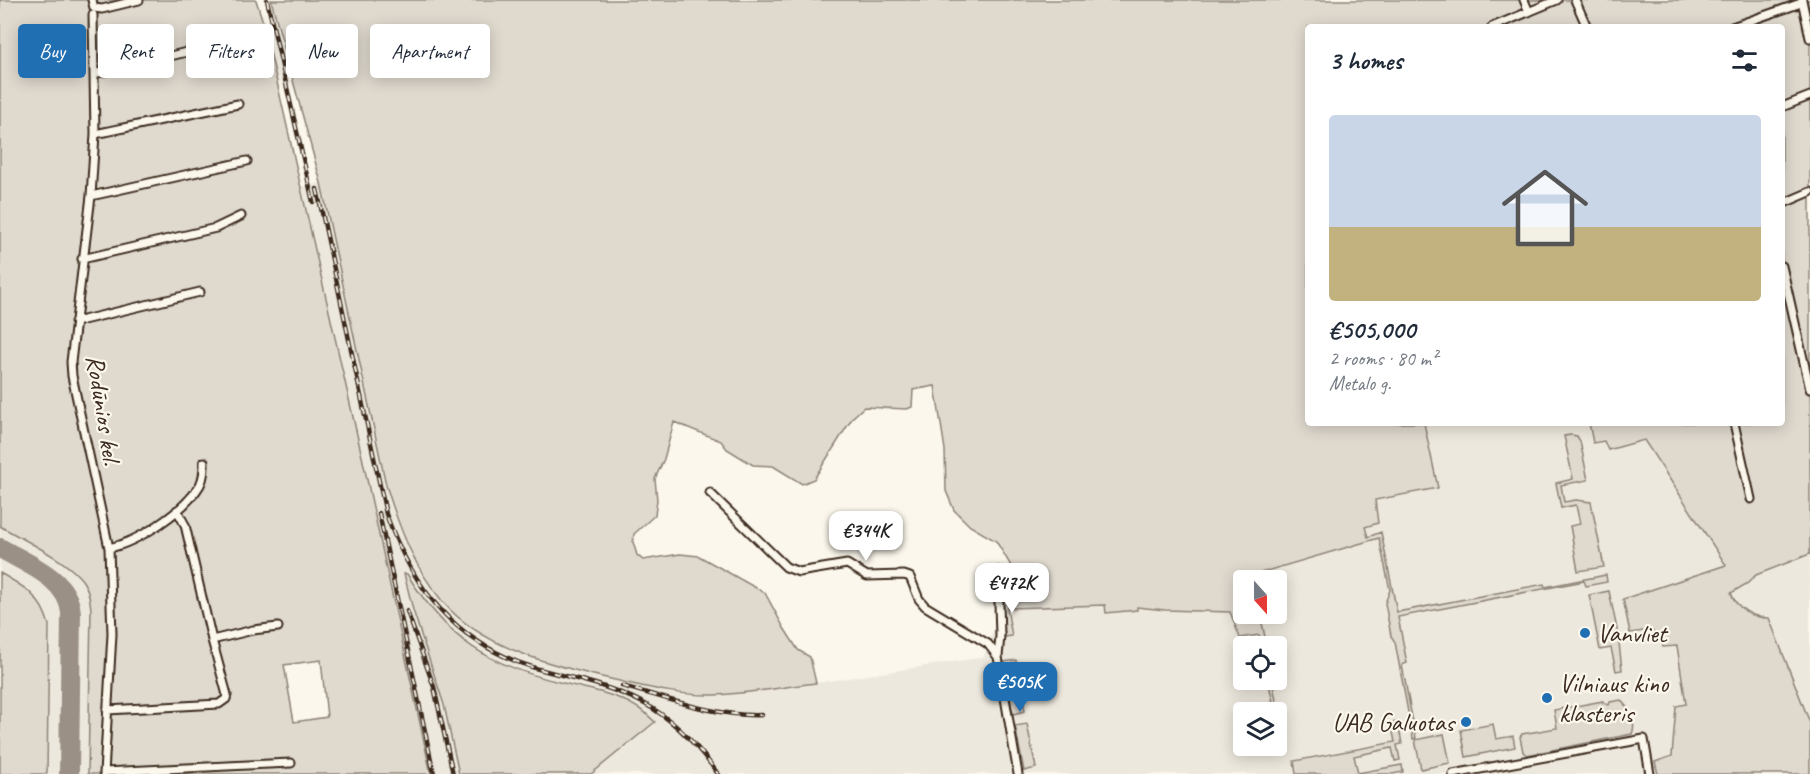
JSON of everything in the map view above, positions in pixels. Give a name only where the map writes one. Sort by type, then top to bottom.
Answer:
[{"type":"street","name":"Rodūnios kel.","points":[[92,0],[95,134],[91,196],[72,348],[72,376],[109,548],[112,634],[104,773]]},
{"type":"street","points":[[93,12],[139,0]]},
{"type":"street","points":[[1524,0],[1529,12]]},
{"type":"street","points":[[1499,24],[1557,0]]},
{"type":"street","points":[[1575,0],[1586,24]]},
{"type":"street","points":[[1740,24],[1802,1],[1810,38]]},
{"type":"street","points":[[94,74],[186,52]]},
{"type":"street","points":[[1785,106],[1810,96]]},
{"type":"street","points":[[95,134],[238,104]]},
{"type":"street","points":[[91,196],[247,161]]},
{"type":"street","points":[[1785,203],[1810,192]]},
{"type":"street","points":[[82,258],[216,228],[241,216]]},
{"type":"street","points":[[1785,279],[1810,389]]},
{"type":"street","points":[[75,322],[200,292]]},
{"type":"street","points":[[1735,426],[1751,499]]},
{"type":"street","points":[[109,548],[130,541],[177,510],[201,484],[204,462]]},
{"type":"street","points":[[710,493],[786,567],[799,572],[847,564],[867,576],[904,575],[910,577],[919,599],[925,606],[988,644],[998,657]]},
{"type":"street","points":[[107,710],[219,704],[227,695],[185,525],[177,510]]},
{"type":"street","points":[[998,571],[1000,636],[998,657],[1018,774]]},
{"type":"street","points":[[212,640],[253,630],[278,627]]},
{"type":"street","points":[[1453,774],[1644,739],[1650,774]]},
{"type":"street","points":[[104,773],[291,763]]},
{"type":"shaded area","points":[[0,0],[107,567],[100,774],[0,774]]},
{"type":"shaded area","points":[[0,0],[256,0],[264,24],[186,24],[186,78],[274,78],[274,69],[431,774],[88,774],[90,599],[78,575],[45,552],[0,526]],"holes":[[[321,660],[327,717],[294,722],[284,665]]]},
{"type":"shaded area","points":[[271,0],[1810,0],[1810,554],[1756,575],[1748,583],[1731,593],[1737,604],[1746,612],[1769,618],[1810,723],[1810,774],[1658,774],[1655,762],[1672,756],[1676,706],[1686,704],[1677,646],[1663,647],[1661,640],[1651,630],[1630,633],[1623,599],[1726,565],[1644,440],[1608,450],[1604,441],[1593,443],[1590,426],[1785,426],[1785,24],[1305,24],[1305,426],[1425,426],[1438,488],[1375,500],[1378,523],[1365,527],[1368,537],[1381,532],[1397,612],[1544,584],[1545,587],[1606,575],[1607,582],[1586,586],[1584,581],[1398,617],[1407,663],[1402,665],[1416,738],[1413,739],[1395,642],[1391,636],[1385,603],[1390,590],[1379,538],[1270,570],[1233,570],[1233,620],[1230,612],[1137,607],[1137,610],[1106,613],[1105,605],[1007,608],[1012,636],[1005,637],[1002,605],[1016,574],[996,541],[970,526],[954,510],[946,491],[945,450],[935,386],[913,390],[912,407],[907,409],[864,407],[853,417],[814,479],[802,484],[773,466],[753,465],[727,449],[721,441],[674,422],[664,459],[655,479],[657,500],[655,515],[634,534],[633,542],[637,555],[643,560],[680,554],[699,556],[765,593],[798,650],[810,657],[816,683],[721,695],[697,695],[655,689],[576,670],[502,645],[460,619],[433,589],[408,546],[386,485],[321,183],[292,78],[358,78],[358,24],[286,24],[286,55]]},
{"type":"shaded area","points":[[321,183],[386,485],[399,527],[413,557],[443,602],[474,629],[513,649],[565,669],[677,694],[710,695],[816,683],[984,657],[1002,605],[1085,601],[1165,610],[1233,612],[1233,624],[1287,624],[1287,570],[1260,570],[1368,536],[1365,527],[1375,500],[1438,488],[1425,426],[1590,426],[1593,443],[1644,440],[1726,565],[1651,630],[1661,640],[1677,646],[1687,704],[1676,706],[1672,756],[1655,762],[1658,774],[591,774],[655,722],[649,715],[638,707],[597,690],[521,672],[494,660],[462,640],[445,626],[430,609],[407,574],[404,576],[408,595],[444,705],[459,774],[431,774],[301,187]],"holes":[[[1603,701],[1603,703],[1610,704],[1629,735],[1523,752],[1520,737],[1522,734],[1557,728],[1554,710]]]},
{"type":"shaded area","points":[[1564,436],[1577,436],[1580,441],[1588,480],[1561,485],[1564,502],[1576,500],[1591,502],[1604,567],[1578,571],[1570,526],[1580,524],[1576,505],[1561,508],[1556,483],[1573,479]]},
{"type":"shaded area","points":[[1810,554],[1810,723],[1769,619],[1755,618],[1739,606],[1731,593],[1748,583],[1756,575]]},
{"type":"shaded area","points":[[0,573],[37,599],[49,625],[47,774],[0,774]]},
{"type":"shaded area","points":[[404,574],[407,574],[438,617],[472,647],[512,668],[624,700],[646,713],[655,722],[591,774],[459,774],[444,705],[413,610]]},
{"type":"shaded area","points":[[1609,591],[1618,634],[1622,670],[1616,671],[1611,648],[1600,650],[1589,595]]},
{"type":"shaded area","points":[[1235,624],[1262,624],[1265,636],[1239,636]]},
{"type":"shaded area","points":[[1016,660],[1025,711],[1013,714],[1003,662]]},
{"type":"shaded area","points":[[1270,690],[1274,690],[1276,702],[1273,702]]},
{"type":"shaded area","points":[[1621,700],[1633,720],[1632,734],[1527,755],[1523,752],[1520,737],[1522,734],[1557,728],[1554,710],[1603,701],[1609,705],[1610,702]]},
{"type":"shaded area","points":[[1398,722],[1402,744],[1397,745],[1400,760],[1395,761],[1392,748],[1354,756],[1358,773],[1402,765],[1403,772],[1393,774],[1296,774],[1294,761],[1395,742],[1391,723]]},
{"type":"shaded area","points":[[1027,724],[1036,768],[1024,771],[1015,726]]},
{"type":"shaded area","points":[[1493,724],[1496,739],[1513,736],[1515,747],[1466,757],[1461,730]]},
{"type":"shaded area","points":[[1444,734],[1450,763],[1421,769],[1415,740]]},
{"type":"taxiway","points":[[0,548],[44,573],[62,590],[68,601],[71,613],[69,774]]},
{"type":"railway","points":[[267,0],[313,202]]},
{"type":"railway","points":[[317,189],[386,514],[397,541],[424,589],[460,629],[507,658],[617,691],[654,709],[685,734],[718,774]]},
{"type":"railway","points":[[379,513],[434,774]]},
{"type":"railway","points":[[407,611],[434,687],[453,774]]},
{"type":"railway","points":[[622,686],[709,710],[762,715]]},
{"type":"place","name":"Vanvliet","points":[[1585,633]]},
{"type":"place","name":"Vilniaus kino klasteris","points":[[1547,698]]},
{"type":"place","name":"UAB Galuotas","points":[[1466,722]]}]
